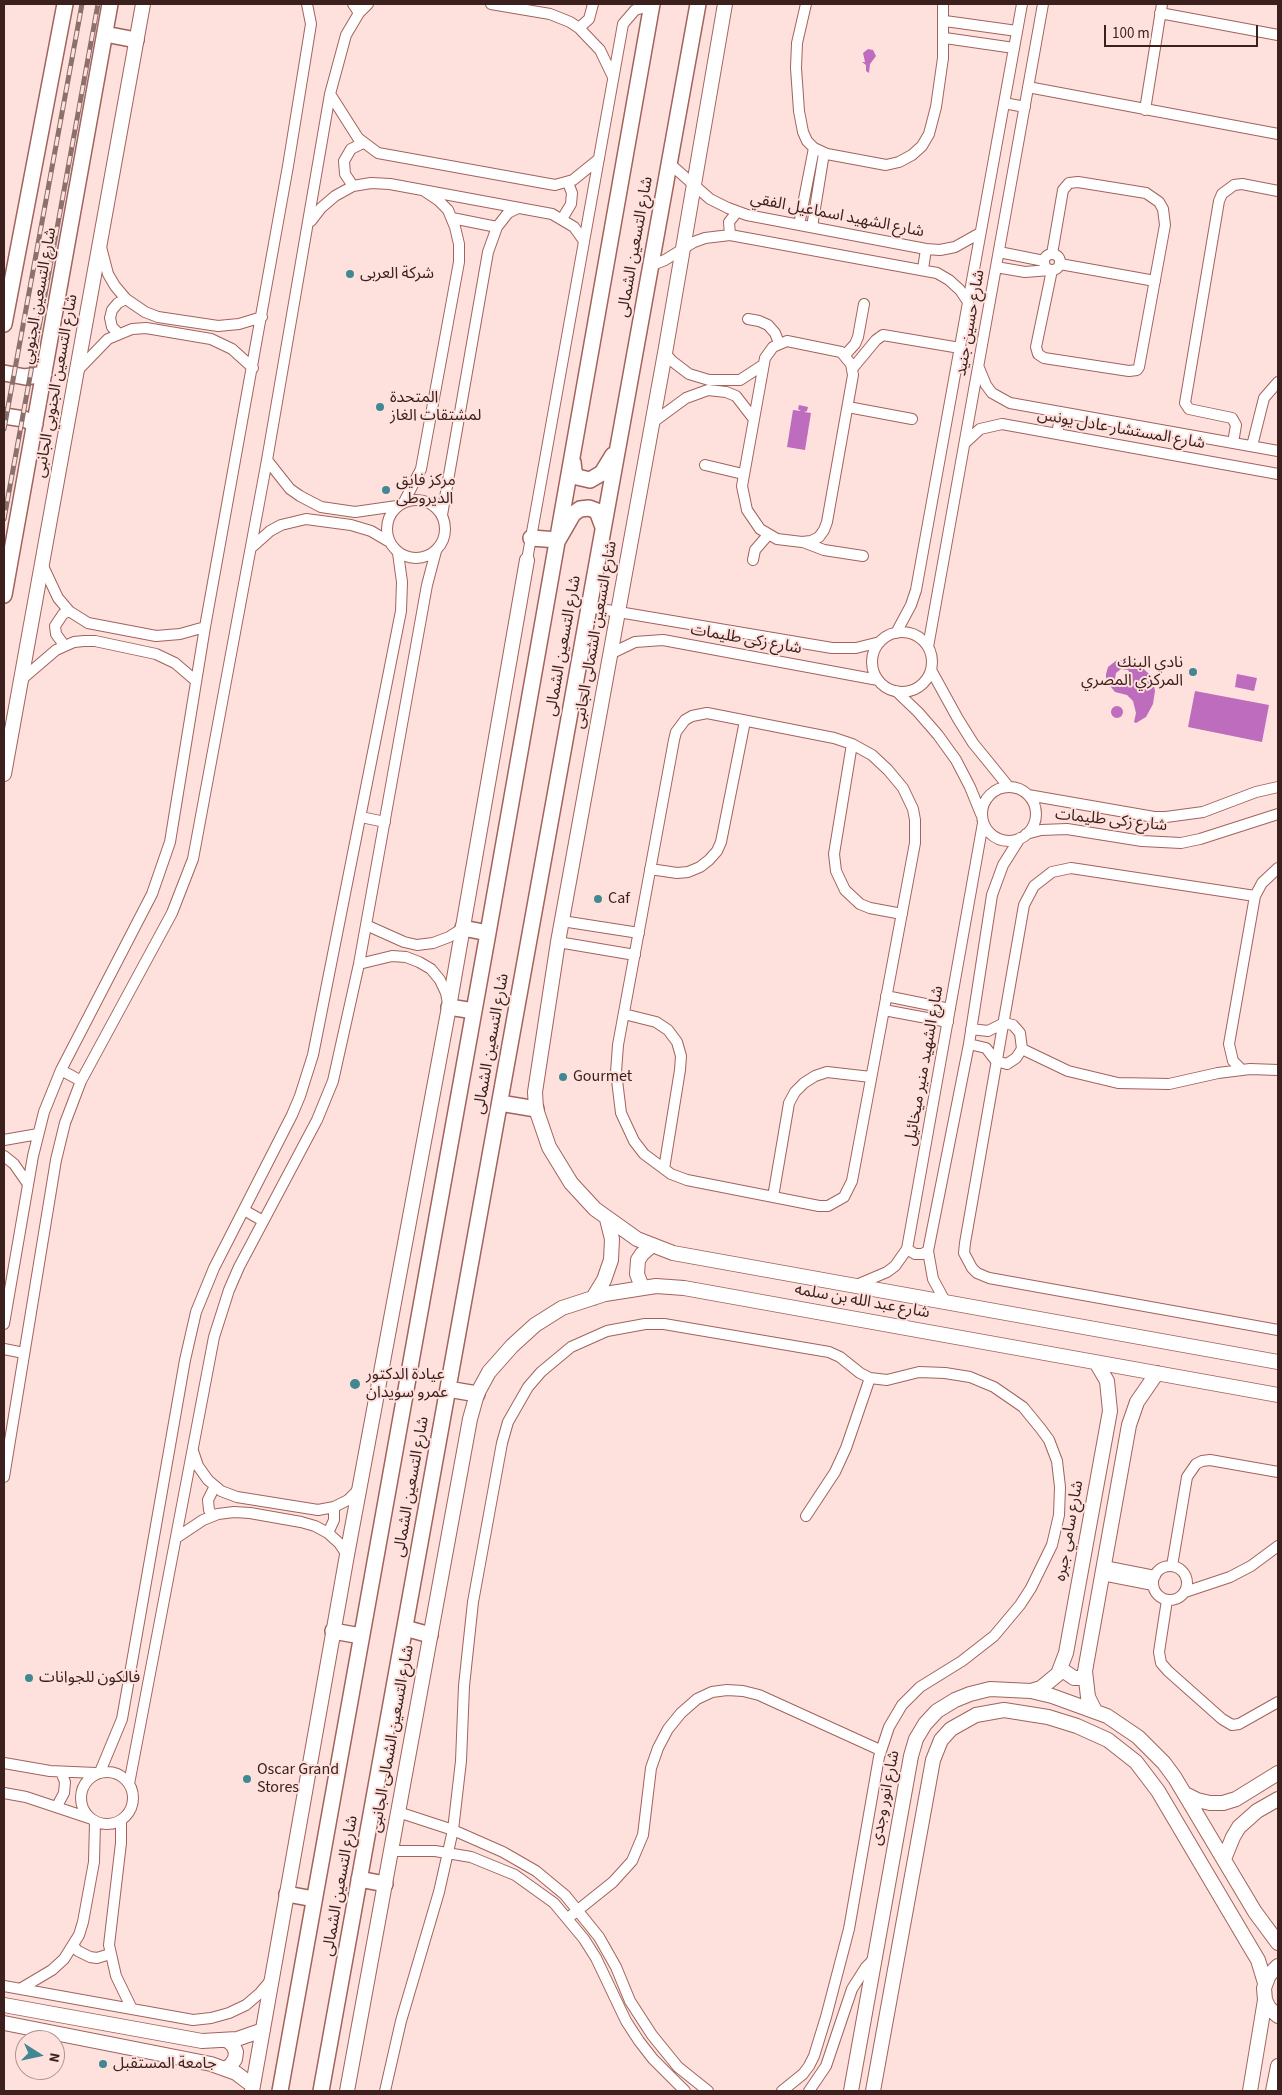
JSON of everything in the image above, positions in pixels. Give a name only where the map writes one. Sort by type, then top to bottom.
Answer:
[{"type":"main road","name":"شارع التسعين الجنوبي","points":[[4,324],[65,4]]},
{"type":"main road","name":"شارع التسعين الجنوبي","points":[[4,595],[110,4]]},
{"type":"main road","name":"شارع التسعين الشمالى","points":[[280,2091],[488,933],[652,4]]},
{"type":"main road","name":"شارع التسعين الشمالى","points":[[321,2091],[698,4]]},
{"type":"main road","points":[[105,34],[136,40]]},
{"type":"main road","points":[[4,373],[25,377],[44,374]]},
{"type":"main road","points":[[4,416],[24,419],[35,424]]},
{"type":"main road","points":[[573,455],[574,471],[577,477],[590,480],[602,473],[617,448]]},
{"type":"main road","points":[[531,538],[558,540],[573,514],[580,509],[589,508],[598,511],[603,529]]},
{"type":"main road","points":[[462,928],[488,933]]},
{"type":"main road","points":[[449,1007],[474,1011]]},
{"type":"main road","points":[[500,1103],[536,1109]]},
{"type":"main road","points":[[448,1389],[477,1394]]},
{"type":"main road","points":[[405,1628],[430,1635]]},
{"type":"main road","points":[[333,1632],[361,1636]]},
{"type":"main road","points":[[360,1880],[384,1884]]},
{"type":"main road","points":[[287,1894],[314,1899]]},
{"type":"street","name":"شارع التسعين الجنوبي الجانبى","points":[[4,774],[143,4]]},
{"type":"street","points":[[4,1324],[28,1184],[44,1112],[61,1070],[152,894],[170,842],[205,627],[262,317],[311,24],[309,4]]},
{"type":"street","points":[[353,4],[359,13]]},
{"type":"street","points":[[4,1477],[60,1142],[69,1111],[81,1081],[172,912],[193,859],[267,460],[330,94],[346,35],[359,13],[368,4]]},
{"type":"street","points":[[491,4],[550,14],[580,28],[600,50],[613,77]]},
{"type":"street","points":[[580,28],[589,20],[593,4]]},
{"type":"street","points":[[252,2088],[359,1489],[449,1007],[623,24],[634,10],[652,4]]},
{"type":"street","name":"شارع التسعين الشمالى الجانبى","points":[[534,1092],[558,942],[665,353],[725,4]]},
{"type":"street","points":[[806,4],[797,43],[796,90],[803,132],[807,141],[814,148],[824,153],[886,165],[899,162],[912,155],[922,146],[929,134],[934,116],[943,58],[945,38],[943,4]]},
{"type":"street","name":"شارع حسين جنيد","points":[[896,633],[911,605],[916,590],[1022,4]]},
{"type":"street","name":"شارع حسين جنيد","points":[[928,647],[1043,4]]},
{"type":"street","points":[[1145,110],[1161,8],[1278,35]]},
{"type":"street","points":[[945,21],[1017,30]]},
{"type":"street","points":[[945,38],[1014,48]]},
{"type":"street","points":[[1028,87],[1278,134]]},
{"type":"street","points":[[330,94],[363,143],[378,153],[549,185],[568,183],[599,159]]},
{"type":"street","points":[[1004,103],[1025,107]]},
{"type":"street","points":[[353,186],[345,174],[344,161],[351,149],[363,143]]},
{"type":"street","points":[[799,225],[814,148]]},
{"type":"street","points":[[812,228],[824,153]]},
{"type":"street","name":"شارع الشهيد اسماعيل الفقي","points":[[669,163],[710,198],[738,212],[926,249],[940,250],[955,247],[980,234]]},
{"type":"street","points":[[999,252],[1048,257],[1059,257],[1054,268],[1036,347],[1038,354],[1044,358],[1133,372],[1139,366],[1155,281],[1165,217],[1159,202],[1146,194],[1078,182],[1069,183],[1063,190],[1048,257],[1044,265],[1054,268],[1155,281]]},
{"type":"street","points":[[309,223],[320,208],[335,196],[353,186],[371,183],[390,184],[552,214],[574,227],[584,241]]},
{"type":"street","points":[[562,219],[571,204],[572,193],[568,183]]},
{"type":"street","points":[[1233,443],[1236,425],[1232,418],[1189,409],[1185,404],[1219,201],[1222,194],[1234,185],[1242,184],[1278,191]]},
{"type":"street","points":[[388,541],[387,522],[390,513],[400,504],[421,469],[459,262],[459,244],[448,210],[438,200],[423,190]]},
{"type":"street","points":[[442,516],[488,252],[497,227],[508,213],[518,208]]},
{"type":"street","points":[[730,235],[729,222],[738,212]]},
{"type":"street","points":[[452,218],[497,227]]},
{"type":"street","points":[[650,266],[705,238],[730,235],[923,269],[937,273],[949,280],[960,290],[968,302]]},
{"type":"street","points":[[100,243],[108,274],[115,286],[126,299],[146,312],[158,317],[208,325],[239,324],[262,317]]},
{"type":"street","points":[[923,269],[926,249]]},
{"type":"street","points":[[996,267],[1025,272],[1054,268]]},
{"type":"street","points":[[118,334],[112,327],[110,318],[112,310],[118,303],[126,299]]},
{"type":"street","points":[[845,355],[855,344],[858,337],[864,304]]},
{"type":"street","points":[[748,320],[759,321],[768,325],[779,343]]},
{"type":"street","points":[[77,371],[108,340],[132,329],[146,328],[211,339],[239,354],[253,368]]},
{"type":"street","points":[[852,368],[876,340],[883,335],[960,348]]},
{"type":"street","points":[[802,542],[811,541],[819,537],[824,530],[848,407],[852,368],[845,355],[836,350],[794,342],[779,343],[768,352],[763,365],[743,474],[743,498],[747,510],[760,530],[777,539],[802,542],[824,550],[862,556]]},
{"type":"street","points":[[665,353],[689,374],[709,385],[732,394],[743,403],[753,418]]},
{"type":"street","points":[[652,423],[686,398],[709,385],[734,381],[748,376],[763,365]]},
{"type":"street","name":"شارع المستشار عادل يونس","points":[[978,366],[986,385],[1000,399],[1010,403],[1278,451]]},
{"type":"street","points":[[732,394],[734,381]]},
{"type":"street","points":[[1252,446],[1264,398],[1278,382]]},
{"type":"street","points":[[848,407],[912,419]]},
{"type":"street","points":[[1056,434],[1061,412]]},
{"type":"street","name":"شارع المستشار عادل يونس","points":[[964,443],[980,429],[996,425],[1012,426],[1278,474]]},
{"type":"street","points":[[129,1784],[193,1450],[208,1361],[221,1313],[239,1267],[326,1100],[334,1074],[359,964],[427,585],[436,550],[445,534],[445,524],[442,516],[435,507],[425,501],[414,500],[355,512],[321,507],[290,489],[267,460]]},
{"type":"street","points":[[705,465],[743,474]]},
{"type":"street","points":[[250,549],[270,531],[281,525],[306,519],[352,525],[376,533],[388,541],[398,553],[413,559],[430,556],[436,550]]},
{"type":"street","points":[[753,560],[755,550],[768,535]]},
{"type":"street","points":[[20,1989],[52,1970],[64,1959],[73,1946],[83,1922],[94,1862],[92,1820],[82,1807],[81,1793],[86,1781],[99,1773],[122,1718],[190,1335],[204,1290],[292,1115],[308,1076],[329,982],[401,611],[402,582],[398,553]]},
{"type":"street","points":[[42,566],[58,598],[69,611],[88,623],[145,635],[168,636],[205,627]]},
{"type":"street","name":"شارع زكى طليمات","points":[[589,607],[832,648],[856,648],[880,642]]},
{"type":"street","points":[[64,645],[56,634],[55,626],[58,620],[69,611]]},
{"type":"street","points":[[896,633],[918,636],[928,647],[932,662],[931,670],[925,681],[915,689],[902,692],[886,687],[878,680],[873,669],[873,658],[880,642],[896,633]]},
{"type":"street","name":"شارع زكى طليمات","points":[[610,654],[635,642],[663,640],[878,680]]},
{"type":"street","points":[[21,680],[64,645],[79,641],[95,641],[146,651],[175,663],[196,681]]},
{"type":"street","points":[[931,670],[963,727],[1008,786]]},
{"type":"street","points":[[896,691],[918,712],[947,748],[970,787],[987,830],[998,839],[1006,840],[1023,836]]},
{"type":"street","points":[[707,713],[834,738],[852,744],[872,755],[903,788],[913,809],[915,844],[852,1181],[844,1197],[828,1206],[819,1206],[687,1180],[664,1169],[644,1154],[634,1141],[622,1113],[616,1072],[618,1045],[674,740],[680,725],[692,716],[707,713]]},
{"type":"street","points":[[650,869],[677,873],[688,872],[700,868],[717,851],[721,842],[745,721]]},
{"type":"street","points":[[852,744],[835,845],[836,871],[845,890],[860,904],[870,908],[902,914]]},
{"type":"street","points":[[946,1304],[933,1279],[928,1251],[971,1028],[992,895],[1003,865],[1023,836],[1033,826],[1036,815],[1034,804],[1022,790],[1008,786],[994,790],[984,802],[982,820]]},
{"type":"street","name":"شارع زكى طليمات","points":[[1028,795],[1166,817],[1203,812],[1256,792],[1278,787]]},
{"type":"street","name":"شارع زكى طليمات","points":[[1023,836],[1048,829],[1067,829],[1142,841],[1181,843],[1219,834],[1278,814]]},
{"type":"street","points":[[361,817],[385,822]]},
{"type":"street","name":"شارع الشهيد منير ميخائيل","points":[[854,1286],[895,1266],[907,1248],[982,820]]},
{"type":"street","points":[[1255,896],[1071,868],[1052,872],[1040,880],[1026,898],[964,1248],[966,1258],[972,1268],[977,1273],[989,1278],[1278,1330]]},
{"type":"street","points":[[1242,1070],[1233,1061],[1229,1044],[1255,896],[1262,884],[1278,868]]},
{"type":"street","points":[[562,921],[639,934]]},
{"type":"street","points":[[366,925],[404,942],[417,944],[433,943],[449,937],[462,928]]},
{"type":"street","points":[[558,942],[635,955]]},
{"type":"street","points":[[359,964],[392,956],[406,957],[419,962],[431,970],[440,980],[446,993],[449,1007]]},
{"type":"street","points":[[886,996],[950,1009]]},
{"type":"street","points":[[884,1010],[948,1022]]},
{"type":"street","points":[[624,1014],[656,1022],[668,1030],[677,1042],[681,1056],[664,1169]]},
{"type":"street","points":[[968,1044],[986,1048],[996,1061],[1007,1064],[1022,1049],[1020,1033],[1014,1025],[1004,1023],[988,1031],[971,1028]]},
{"type":"street","points":[[1022,1049],[1068,1071],[1118,1083],[1169,1084],[1218,1073],[1242,1070],[1278,1070]]},
{"type":"street","points":[[61,1070],[81,1081]]},
{"type":"street","points":[[773,1197],[787,1115],[795,1092],[815,1076],[827,1072],[871,1077]]},
{"type":"street","name":"شارع عبد الله بن سلمه","points":[[534,1092],[536,1109],[550,1147],[560,1167],[583,1198],[607,1219],[651,1246],[692,1258],[1278,1362]]},
{"type":"street","points":[[4,1140],[38,1134]]},
{"type":"street","points":[[4,1156],[14,1164],[28,1184]]},
{"type":"street","points":[[244,1210],[263,1221]]},
{"type":"street","points":[[593,1298],[604,1280],[611,1260],[612,1239],[607,1219]]},
{"type":"street","points":[[642,1288],[637,1274],[638,1260],[651,1246]]},
{"type":"street","points":[[907,1248],[915,1254],[922,1254],[928,1251]]},
{"type":"street","name":"شارع عبد الله بن سلمه","points":[[477,1394],[489,1372],[512,1346],[529,1330],[562,1308],[617,1291],[669,1287],[699,1290],[1097,1364],[1278,1395]]},
{"type":"street","points":[[386,2091],[401,2021],[430,1924],[452,1830],[461,1761],[465,1677],[473,1602],[502,1442],[518,1404],[541,1372],[571,1348],[607,1331],[626,1326],[664,1324],[829,1352],[840,1357],[860,1373],[870,1378],[887,1380],[919,1372],[945,1372],[970,1377],[994,1387],[1023,1408],[1041,1428],[1057,1461],[1060,1487],[1059,1515],[1052,1545],[1041,1571],[1020,1605],[994,1636],[962,1661],[931,1679],[910,1696],[892,1721],[880,1750],[849,1929],[826,2017],[809,2066],[782,2091]]},
{"type":"street","points":[[4,1349],[24,1353]]},
{"type":"street","name":"شارع سامي جبره","points":[[1061,1669],[1066,1653],[1110,1411],[1109,1391],[1097,1364]]},
{"type":"street","points":[[1094,1709],[1088,1697],[1085,1678],[1129,1425],[1137,1402],[1157,1373]]},
{"type":"street","points":[[806,1516],[835,1472],[846,1448],[870,1378]]},
{"type":"street","name":"شارع التسعين الشمالى الجانبى","points":[[347,2091],[470,1419],[477,1394]]},
{"type":"street","points":[[1108,1420],[1120,1419],[1129,1425]]},
{"type":"street","points":[[193,1450],[198,1466],[208,1480],[221,1490],[237,1497],[318,1510],[334,1507],[348,1500],[359,1489]]},
{"type":"street","points":[[1172,1566],[1187,1477],[1196,1464],[1210,1460],[1278,1472]]},
{"type":"street","points":[[213,1516],[209,1510],[208,1500],[215,1486]]},
{"type":"street","points":[[328,1533],[334,1520],[334,1507]]},
{"type":"street","points":[[176,1538],[213,1516],[234,1512],[250,1513],[315,1526],[328,1533],[339,1543],[347,1555]]},
{"type":"street","points":[[1154,1580],[1158,1595],[1167,1600],[1174,1600],[1185,1592],[1230,1577],[1251,1566],[1278,1546]]},
{"type":"street","points":[[1154,1580],[1165,1567],[1172,1566],[1184,1573],[1187,1579],[1185,1592]]},
{"type":"street","points":[[1103,1571],[1154,1580]]},
{"type":"street","points":[[1167,1600],[1159,1652],[1161,1663],[1168,1671],[1222,1720],[1232,1725],[1239,1724],[1278,1702]]},
{"type":"street","points":[[1031,1691],[1050,1682],[1061,1669],[1074,1678],[1085,1678]]},
{"type":"street","points":[[568,1918],[613,1882],[632,1861],[643,1835],[651,1768],[658,1748],[668,1729],[681,1713],[697,1699],[712,1692],[743,1690],[759,1695],[880,1750]]},
{"type":"street","name":"شارع انور وجدى","points":[[851,2091],[911,1756],[916,1739],[925,1724],[937,1711],[955,1700],[970,1694],[990,1690],[1031,1691],[1052,1696],[1094,1709],[1123,1726],[1151,1748],[1164,1763],[1185,1794],[1262,1923],[1278,1943]]},
{"type":"street","points":[[955,1700],[968,1718]]},
{"type":"street","points":[[873,2091],[933,1760],[941,1740],[951,1729],[968,1718],[990,1711],[1004,1710],[1048,1717],[1093,1732],[1122,1750],[1136,1762],[1158,1791],[1258,1960],[1265,1983],[1265,2000],[1250,2091]]},
{"type":"street","points":[[1136,1762],[1151,1748]]},
{"type":"street","points":[[4,1763],[62,1772],[106,1772],[120,1775],[129,1784],[133,1797],[130,1810],[121,1820],[108,1824],[92,1820],[57,1806],[4,1793]]},
{"type":"street","points":[[57,1806],[64,1792],[65,1782],[62,1772]]},
{"type":"street","points":[[1185,1794],[1197,1800],[1210,1803],[1223,1802],[1243,1794],[1278,1773]]},
{"type":"street","points":[[1243,1794],[1254,1813]]},
{"type":"street","points":[[1224,1859],[1233,1837],[1240,1827],[1254,1813],[1278,1799]]},
{"type":"street","points":[[398,1812],[452,1830],[520,1861],[551,1882],[578,1909],[608,1952],[640,2018],[664,2052],[691,2078],[708,2091]]},
{"type":"street","points":[[121,1820],[121,1843],[109,1936],[110,1954],[116,1976],[132,2009]]},
{"type":"street","points":[[391,1851],[448,1852],[472,1857],[516,1875],[536,1888],[568,1918],[596,1958],[626,2021],[639,2041],[653,2059],[685,2091]]},
{"type":"street","points":[[73,1946],[90,1957],[97,1958],[110,1954]]},
{"type":"street","points":[[596,1958],[608,1952]]},
{"type":"street","points":[[809,2091],[826,2066],[852,1990],[858,1978],[875,1958]]},
{"type":"street","points":[[1265,1983],[1269,1975],[1278,1966]]},
{"type":"street","points":[[4,1986],[193,2020],[229,2013],[246,2005],[272,1979]]},
{"type":"street","points":[[611,1990],[623,1983]]},
{"type":"street","points":[[1265,2000],[1269,2008],[1278,2016]]},
{"type":"street","points":[[4,2005],[202,2041],[228,2041],[246,2037],[263,2030]]},
{"type":"street","points":[[4,2023],[211,2064],[225,2068],[245,2079],[252,2088]]},
{"type":"street","points":[[225,2068],[231,2065],[235,2059],[236,2052],[233,2045],[228,2041]]},
{"type":"street","points":[[1273,2091],[1278,2066]]},
{"type":"shaded area","points":[[868,49],[873,50],[876,56],[870,64],[869,73],[866,71],[866,65],[862,62],[865,62],[863,53]]},
{"type":"shaded area","points":[[799,405],[808,407],[807,411],[804,412],[811,413],[805,450],[787,447],[793,410],[801,411],[798,409]]},
{"type":"shaded area","points":[[1117,660],[1128,660],[1137,663],[1148,673],[1153,681],[1155,691],[1153,704],[1146,717],[1136,723],[1134,722],[1136,713],[1133,701],[1127,695],[1115,692],[1106,681],[1108,667]],"holes":[[[1121,669],[1128,670],[1131,675],[1130,680],[1127,684],[1119,683],[1115,679],[1116,673]]]},
{"type":"shaded area","points":[[1237,674],[1257,678],[1254,691],[1235,687]]},
{"type":"shaded area","points":[[1195,691],[1269,705],[1262,742],[1188,727]]},
{"type":"shaded area","points":[[1115,706],[1119,706],[1123,712],[1119,718],[1115,718],[1111,714],[1111,710]]},
{"type":"railway","points":[[4,429],[82,4]]},
{"type":"railway","points":[[4,519],[98,4]]},
{"type":"place","name":"شركة العربى","points":[[350,274]]},
{"type":"place","name":"المتحدة لمشتقات الغاز","points":[[380,407]]},
{"type":"place","name":"مركز فايق الديروطى","points":[[386,490]]},
{"type":"place","name":"نادي البنك المركزي المصري","points":[[1193,672]]},
{"type":"place","name":"Caf","points":[[598,899]]},
{"type":"place","name":"Gourmet","points":[[563,1077]]},
{"type":"place","name":"عيادة الدكتور عمرو سويدان","points":[[355,1384]]},
{"type":"place","name":"فالكون للجوانات","points":[[29,1678]]},
{"type":"place","name":"Oscar Grand Stores","points":[[247,1779]]},
{"type":"place","name":"جامعة المستقبل","points":[[103,2064]]}]
